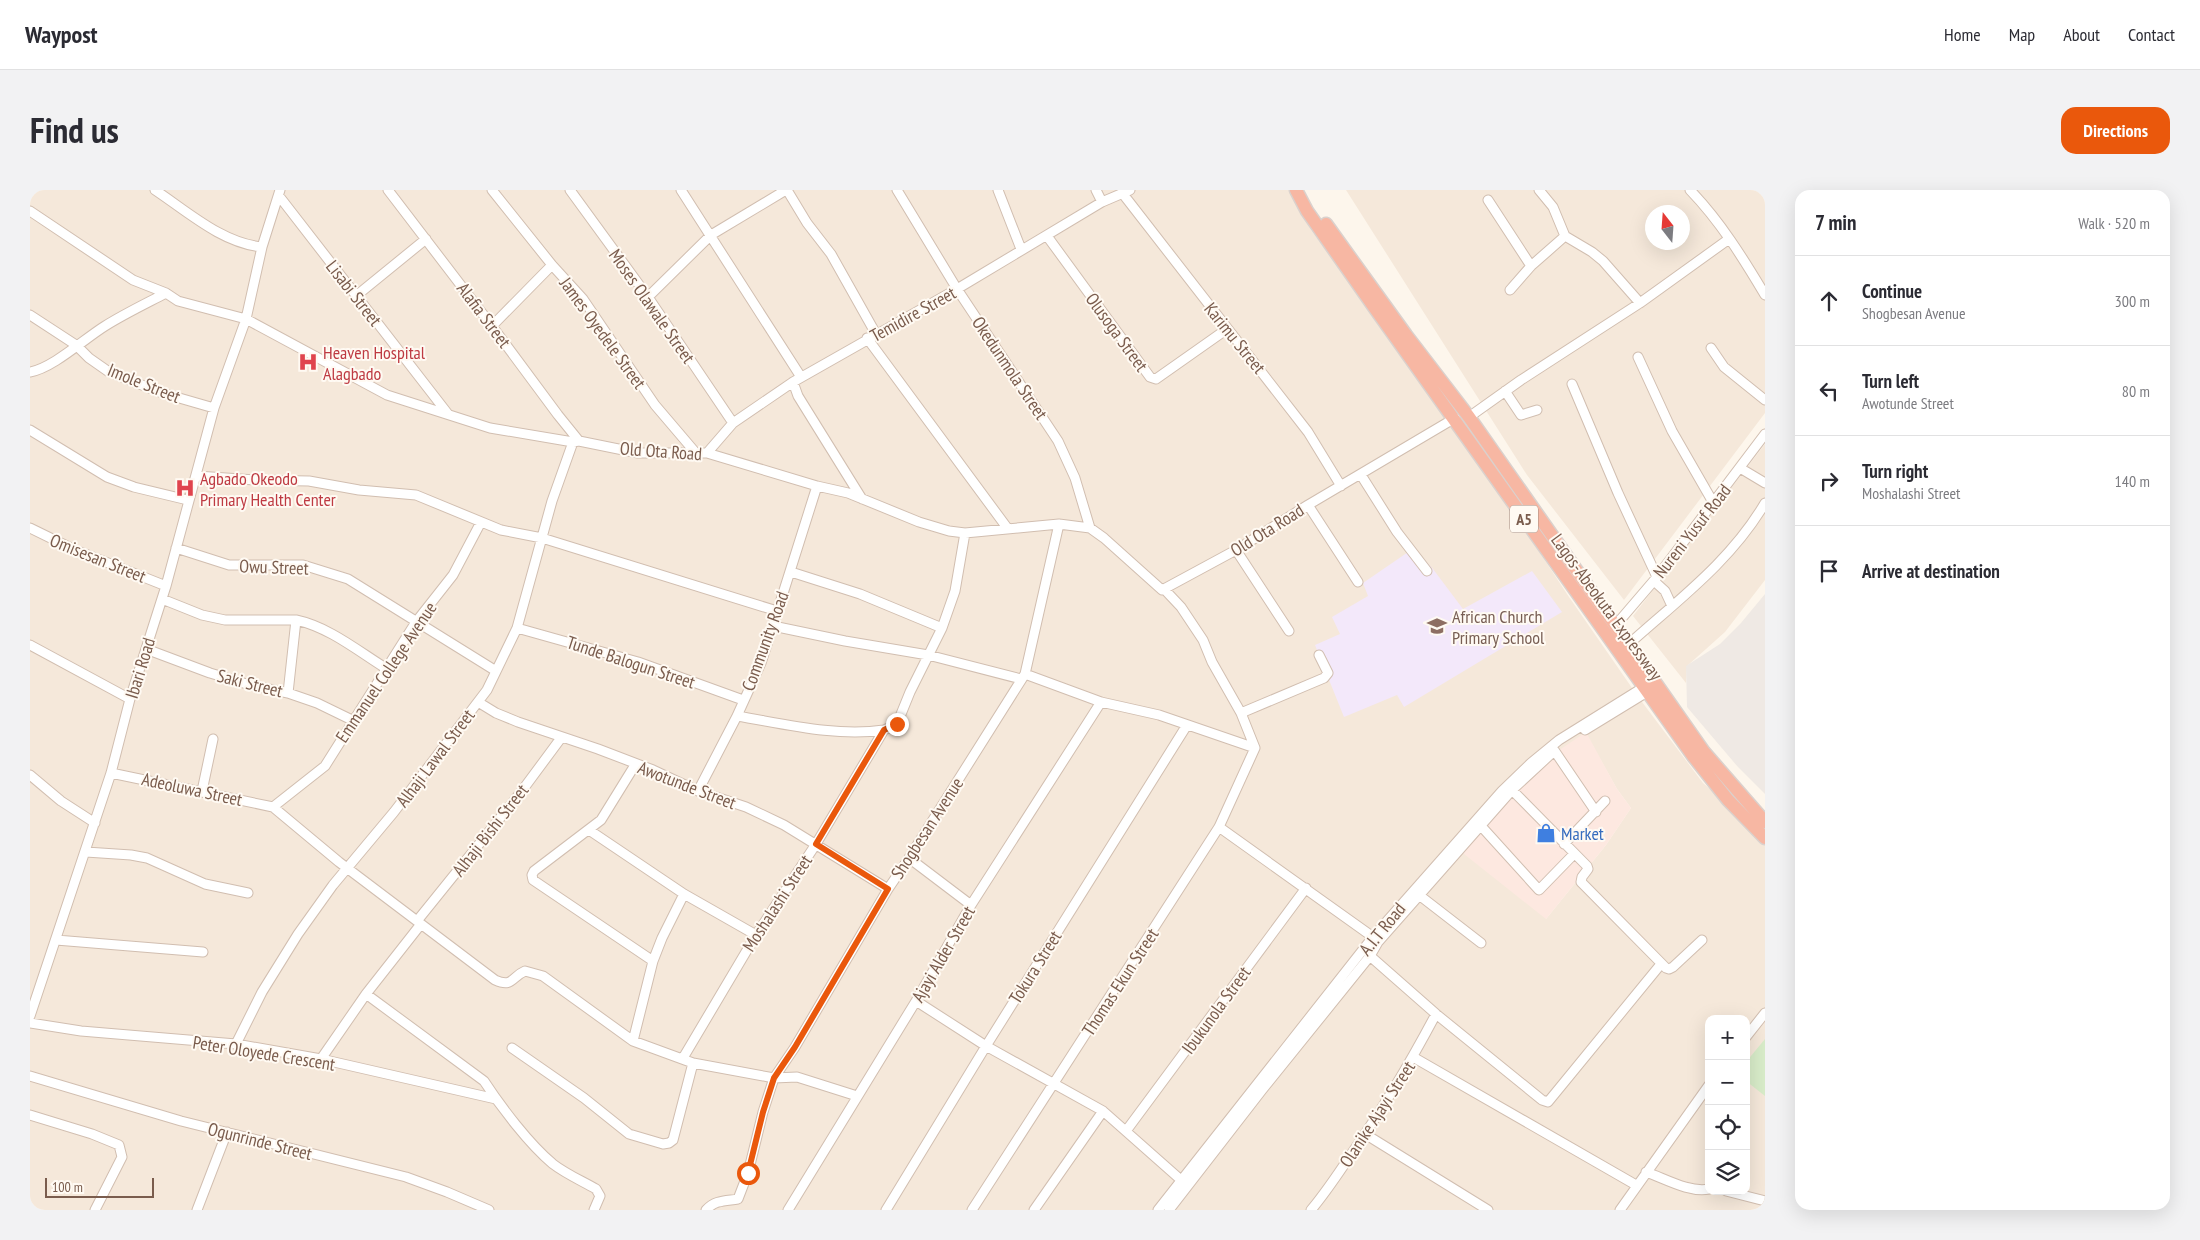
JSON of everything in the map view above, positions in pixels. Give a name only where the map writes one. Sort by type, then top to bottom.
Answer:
[{"type":"highway","name":"Lagos-Abeokuta Expressway","points":[[1296,190],[1307,211],[1348,270],[1646,690],[1717,787],[1765,838]]},
{"type":"highway","name":"Lagos-Abeokuta Expressway","points":[[1304,190],[1321,217],[1406,335],[1469,417],[1704,752],[1765,822]]},
{"type":"street","points":[[155,190],[230,240],[248,246],[262,247]]},
{"type":"street","name":"Alafia Street","points":[[388,190],[492,326],[576,441]]},
{"type":"street","name":"James Oyedele Street","points":[[492,190],[552,265],[583,299],[655,405],[695,452]]},
{"type":"street","name":"Moses Olawale Street","points":[[570,190],[648,297],[733,423]]},
{"type":"street","points":[[681,190],[711,235],[797,380],[798,396],[862,499]]},
{"type":"street","points":[[648,297],[711,235],[787,190],[807,223],[831,254],[872,336],[1008,529]]},
{"type":"street","name":"Okedunmola Street","points":[[897,190],[957,289],[1058,441],[1076,478],[1090,528]]},
{"type":"street","points":[[998,190],[1021,249]]},
{"type":"street","points":[[1096,190],[1102,202]]},
{"type":"street","points":[[1539,190],[1553,207],[1565,236],[1592,252],[1604,262],[1640,303]]},
{"type":"street","points":[[1690,190],[1704,205],[1729,239],[1765,295]]},
{"type":"street","name":"Temidire Street","points":[[707,453],[733,423],[797,380],[957,289],[1102,202],[1126,192]]},
{"type":"street","name":"Karimu Street","points":[[1126,192],[1227,329],[1308,432],[1341,486]]},
{"type":"street","name":"Ibari Road","points":[[30,1016],[111,773],[130,699],[166,586],[214,408],[246,319],[262,247],[280,193]]},
{"type":"street","name":"Lisabi Street","points":[[280,193],[356,296],[448,414]]},
{"type":"street","points":[[1488,200],[1531,266]]},
{"type":"street","name":"Old Ota Road","points":[[30,212],[133,280],[166,293],[178,301],[246,319],[387,395],[490,428],[638,452],[707,453],[817,486],[848,493],[931,527],[965,533],[1059,524],[1090,528]]},
{"type":"street","name":"Olusoga Street","points":[[1047,236],[1150,377],[1156,379],[1227,329]]},
{"type":"street","points":[[1510,290],[1531,266],[1565,236]]},
{"type":"street","points":[[356,296],[426,239]]},
{"type":"street","points":[[1469,417],[1505,391],[1640,303],[1729,239]]},
{"type":"street","points":[[492,326],[552,265]]},
{"type":"street","points":[[30,372],[38,371],[52,364],[76,345],[115,320],[166,293]]},
{"type":"street","name":"Imole Street","points":[[30,315],[76,345],[89,358],[109,372],[162,393],[214,408]]},
{"type":"street","points":[[1711,348],[1724,366],[1765,400]]},
{"type":"street","points":[[1638,357],[1672,431],[1714,504]]},
{"type":"street","points":[[1572,384],[1656,579],[1665,591],[1672,606]]},
{"type":"street","points":[[1505,391],[1521,415],[1537,410]]},
{"type":"street","name":"Old Ota Road","points":[[1166,590],[1362,475],[1454,418]]},
{"type":"street","points":[[30,430],[107,477],[134,487],[188,500]]},
{"type":"street","name":"Nureni Yusuf Road","points":[[1615,626],[1656,579],[1764,437]]},
{"type":"street","name":"Alhaji Lawal Street","points":[[236,1044],[262,992],[298,934],[346,867],[394,812],[487,690],[517,628],[542,538],[576,441]]},
{"type":"street","points":[[1740,468],[1765,483]]},
{"type":"street","points":[[1362,475],[1397,532],[1427,571]]},
{"type":"street","points":[[197,476],[309,481],[359,490],[416,495],[501,530],[542,538],[778,611]]},
{"type":"street","name":"Community Road","points":[[698,791],[737,716],[761,663],[817,486]]},
{"type":"street","points":[[1629,644],[1695,587],[1729,554],[1765,503]]},
{"type":"street","points":[[1308,505],[1358,582]]},
{"type":"street","name":"Emmanuel College Avenue","points":[[273,807],[325,766],[352,720],[416,622],[453,576],[481,522]]},
{"type":"street","name":"Shogbesan Avenue","points":[[706,1210],[711,1204],[720,1201],[738,1200],[742,1192],[774,1078],[795,1047],[888,889],[1023,677],[1059,524]]},
{"type":"street","name":"Omisesan Street","points":[[30,528],[74,549],[166,586]]},
{"type":"street","points":[[1090,528],[1104,538],[1159,588],[1166,590],[1180,607],[1203,640],[1212,662],[1241,713],[1255,748]]},
{"type":"street","name":"Moshalashi Street","points":[[683,1058],[756,935],[816,844],[884,730],[897,724],[942,628],[955,591],[965,533]]},
{"type":"street","name":"Owu Street","points":[[176,548],[229,565],[293,564],[317,568],[361,585],[416,622],[496,671]]},
{"type":"street","points":[[1236,550],[1289,631]]},
{"type":"street","points":[[791,572],[860,594],[942,628]]},
{"type":"street","points":[[162,598],[202,615],[225,620],[296,620],[321,628],[387,668]]},
{"type":"street","points":[[288,692],[296,620]]},
{"type":"street","points":[[773,626],[928,655],[1023,677],[1101,702],[1160,715],[1255,748]]},
{"type":"street","name":"Tunde Balogun Street","points":[[517,628],[638,662],[743,700]]},
{"type":"street","points":[[30,645],[130,699]]},
{"type":"street","name":"Saki Street","points":[[146,649],[226,678],[288,692],[317,703],[352,720]]},
{"type":"street","points":[[1241,713],[1324,678],[1328,673],[1319,655]]},
{"type":"street","name":"A.I.T Road","points":[[1158,1210],[1373,937],[1419,895],[1512,790],[1554,750],[1646,690]]},
{"type":"street","name":"A.I.T Road","points":[[1169,1210],[1370,956],[1398,914],[1502,792],[1531,763],[1559,740],[1646,690]]},
{"type":"street","name":"Awotunde Street","points":[[478,702],[496,714],[653,770],[698,791],[746,808],[784,825],[888,889]]},
{"type":"street","name":"Ajayi Alder Street","points":[[788,1210],[916,1001],[971,905],[1101,702]]},
{"type":"street","points":[[737,716],[816,729],[868,732],[884,730]]},
{"type":"street","name":"Tokura Street","points":[[886,1210],[986,1046],[1187,725]]},
{"type":"street","name":"Alhaji Bishi Street","points":[[321,1060],[366,994],[419,922],[561,738]]},
{"type":"street","points":[[202,790],[213,740]]},
{"type":"street","name":"Thomas Ekun Street","points":[[972,1210],[1008,1152],[1056,1084],[1219,827],[1255,748]]},
{"type":"street","points":[[1554,750],[1596,812]]},
{"type":"street","points":[[635,765],[607,813],[589,830],[534,871],[532,875],[534,880],[653,961]]},
{"type":"street","name":"Adeoluwa Street","points":[[111,773],[202,790],[273,807]]},
{"type":"street","points":[[30,775],[61,801],[95,823]]},
{"type":"street","points":[[1512,790],[1588,866],[1581,882],[1661,964],[1669,969],[1673,967],[1702,940]]},
{"type":"street","points":[[1564,844],[1606,801]]},
{"type":"street","points":[[273,807],[346,867],[494,980],[503,984],[525,970],[543,976],[632,1041],[693,1063],[774,1078],[797,1077],[857,1096]]},
{"type":"street","points":[[1480,826],[1539,890],[1574,854]]},
{"type":"street","points":[[1219,827],[1373,937]]},
{"type":"street","points":[[589,830],[684,894],[756,935]]},
{"type":"street","points":[[86,852],[147,858],[205,884],[248,893]]},
{"type":"street","points":[[909,858],[971,905]]},
{"type":"street","name":"Ibukunola Street","points":[[1126,1131],[1306,888]]},
{"type":"street","points":[[632,1041],[653,961],[684,894]]},
{"type":"street","points":[[1419,895],[1481,943]]},
{"type":"street","points":[[56,940],[203,952]]},
{"type":"street","points":[[1370,956],[1436,1014],[1542,1100],[1548,1102],[1661,964]]},
{"type":"street","points":[[366,994],[475,1072],[549,1160],[596,1189],[600,1196],[594,1210]]},
{"type":"street","points":[[916,1001],[986,1046],[1103,1111],[1181,1180]]},
{"type":"street","name":"Olanike Ajayi Street","points":[[1311,1210],[1324,1196],[1365,1134],[1413,1057],[1436,1014]]},
{"type":"street","points":[[1750,1033],[1764,1017]]},
{"type":"street","name":"Peter Oloyede Crescent","points":[[30,1023],[82,1031],[236,1044],[321,1060],[496,1099]]},
{"type":"street","points":[[512,1048],[608,1116],[628,1134],[663,1144],[673,1140],[693,1063]]},
{"type":"street","points":[[1413,1057],[1636,1185]]},
{"type":"street","name":"Ogunrinde Street","points":[[30,1076],[135,1108],[406,1177],[489,1210]]},
{"type":"street","points":[[1620,1210],[1636,1185],[1705,1091]]},
{"type":"street","points":[[1034,1210],[1103,1111]]},
{"type":"street","points":[[30,1116],[92,1134],[119,1145],[122,1157],[95,1210]]},
{"type":"street","points":[[199,1210],[227,1132]]},
{"type":"street","points":[[1365,1134],[1488,1210]]},
{"type":"street","points":[[1646,1172],[1688,1187],[1705,1190]]},
{"type":"street","points":[[1742,1195],[1765,1201]]},
{"type":"shaded area","points":[[30,190],[1294,190],[1311,230],[1448,413],[1569,597],[1639,698],[1703,783],[1765,837],[1765,1210],[30,1210]],"holes":[[[1585,732],[1617,789],[1631,808],[1606,845],[1546,919]]]},
{"type":"shaded area","points":[[1346,190],[1765,190],[1765,413],[1624,600],[1527,475]]},
{"type":"shaded area","points":[[1765,444],[1765,580],[1725,632],[1687,666],[1686,683],[1633,616]]},
{"type":"shaded area","name":"African Church Primary School","points":[[1414,548],[1433,569],[1463,609],[1532,571],[1562,612],[1404,707],[1397,695],[1344,717],[1315,645],[1340,634],[1332,617],[1368,596],[1363,583]]},
{"type":"shaded area","points":[[1765,594],[1765,794],[1738,767],[1687,707],[1686,666],[1720,644],[1741,623]]},
{"type":"shaded area","name":"Market","points":[[1586,732],[1617,789],[1631,808],[1606,845],[1546,919],[1459,850],[1555,753]]},
{"type":"green space","points":[[1765,1039],[1765,1096],[1750,1084],[1750,1057]]},
{"type":"place","name":"Heaven Hospital Alagbado","points":[[308,362]]},
{"type":"place","name":"Agbado Okeodo Primary Health Center","points":[[185,488]]},
{"type":"place","name":"African Church Primary School","points":[[1437,626]]},
{"type":"place","name":"Market","points":[[1546,833]]},
{"type":"route","points":[[748,1173],[763,1112],[774,1078],[795,1047],[888,889],[816,844],[884,730],[897,724]]}]
